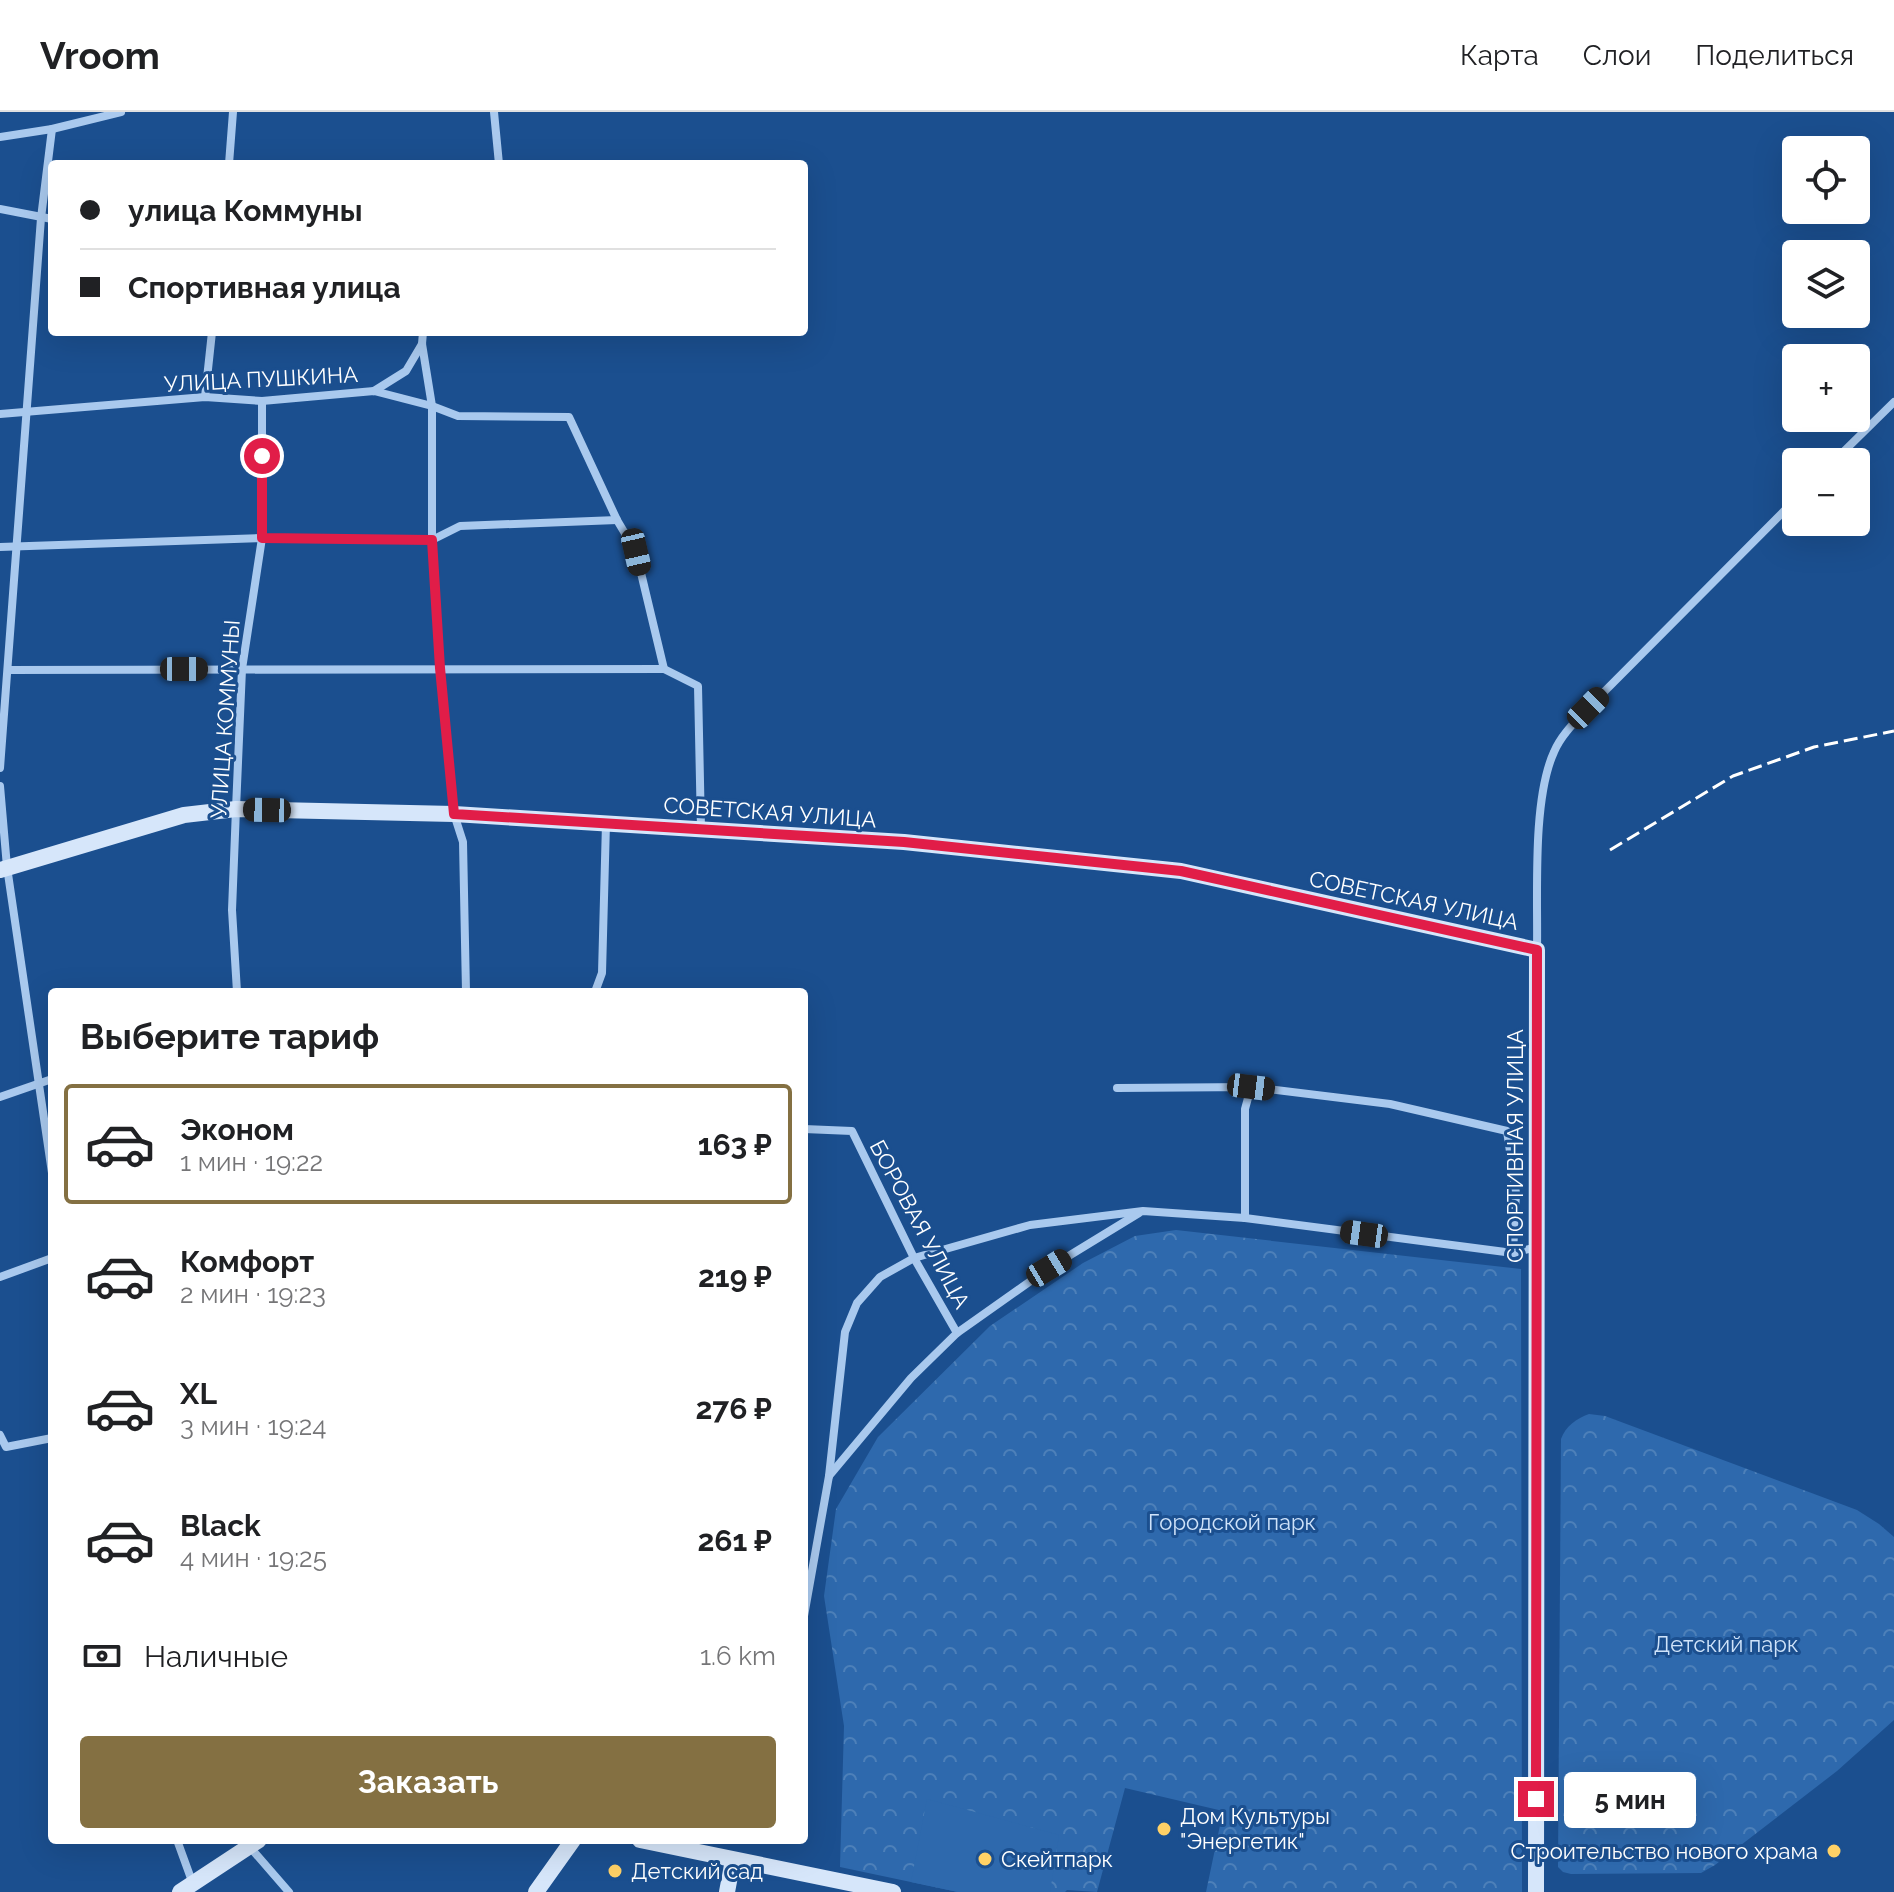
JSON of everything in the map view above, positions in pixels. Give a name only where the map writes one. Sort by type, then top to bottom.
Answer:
[{"type":"street","points":[[0,137],[52,129],[121,112]]},
{"type":"street","points":[[229,160],[233,112]]},
{"type":"street","points":[[494,112],[499,160]]},
{"type":"street","points":[[48,160],[52,129]]},
{"type":"street","points":[[0,768],[41,218],[48,161]]},
{"type":"street","points":[[0,209],[48,219]]},
{"type":"street","points":[[205,397],[212,336]]},
{"type":"street","points":[[423,336],[432,406],[432,540],[440,668],[454,814],[463,842],[466,988]]},
{"type":"street","points":[[374,391],[406,371],[422,344]]},
{"type":"street","name":"УЛИЦА ПУШКИНА","points":[[0,414],[205,397],[262,401],[374,391],[458,416],[569,417],[617,520]]},
{"type":"street","name":"УЛИЦА КОММУНЫ","points":[[237,988],[232,910],[242,669],[262,538],[262,401]]},
{"type":"street","points":[[1847,448],[1894,402]]},
{"type":"street","name":"СПОРТИВНАЯ УЛИЦА","points":[[1536,1892],[1537,950],[1540,814],[1554,751],[1568,730],[1782,513]]},
{"type":"street","points":[[0,547],[262,538],[432,540],[460,526],[617,520],[636,552],[664,669]]},
{"type":"street","points":[[8,670],[664,669],[698,686],[701,829]]},
{"type":"street","points":[[0,786],[4,869],[48,1143]]},
{"type":"street","name":"СОВЕТСКАЯ УЛИЦА","points":[[4,869],[184,815],[236,809],[454,814],[934,845],[1181,871],[1537,950]]},
{"type":"street","points":[[596,988],[602,973],[606,823]]},
{"type":"street","points":[[0,1097],[48,1080]]},
{"type":"street","points":[[1117,1088],[1251,1087],[1390,1104],[1507,1131],[1516,1193],[1513,1253]]},
{"type":"street","points":[[1245,1218],[1245,1109],[1251,1087]]},
{"type":"street","name":"БОРОВАЯ УЛИЦА","points":[[808,1129],[852,1131],[914,1258],[957,1333]]},
{"type":"street","points":[[808,1594],[829,1476],[845,1332],[857,1303],[880,1277],[914,1258],[1030,1225],[1143,1211],[1245,1218],[1513,1253],[1537,1247]]},
{"type":"street","points":[[829,1476],[911,1378],[957,1333],[1049,1268],[1143,1211]]},
{"type":"street","points":[[0,1277],[48,1259]]},
{"type":"street","points":[[0,1435],[6,1447],[48,1439]]},
{"type":"street","points":[[178,1844],[186,1888],[252,1844]]},
{"type":"street","points":[[255,1844],[289,1892]]},
{"type":"street","points":[[536,1892],[570,1844]]},
{"type":"street","points":[[659,1844],[893,1892]]},
{"type":"street","points":[[727,1892],[733,1860]]},
{"type":"green space","name":"Городской парк","points":[[1176,1230],[1521,1269],[1522,1892],[1206,1892],[1223,1811],[1125,1788],[1097,1892],[958,1892],[840,1867],[844,1726],[824,1596],[836,1509],[878,1437],[990,1326],[1083,1263],[1135,1236]]},
{"type":"green space","name":"Детский парк","points":[[1589,1414],[1605,1416],[1857,1510],[1894,1537],[1894,1720],[1837,1771],[1701,1873],[1571,1874],[1558,1867],[1561,1439],[1572,1424]]},
{"type":"green space","name":"Скейтпарк","points":[[927,1799],[1059,1835],[1050,1892],[958,1892],[911,1882]]},
{"type":"railway","points":[[1610,850],[1733,776],[1814,747],[1894,731]]},
{"type":"place","name":"Дом Культуры \"Энергетик\"","points":[[1164,1829]]},
{"type":"place","name":"Строительство нового храма","points":[[1834,1851]]},
{"type":"place","name":"Скейтпарк","points":[[985,1859]]},
{"type":"place","name":"Детский сад","points":[[615,1871]]},
{"type":"route","points":[[262,456],[262,538],[432,540],[454,814],[904,842],[1181,871],[1537,950],[1536,1799]]}]
